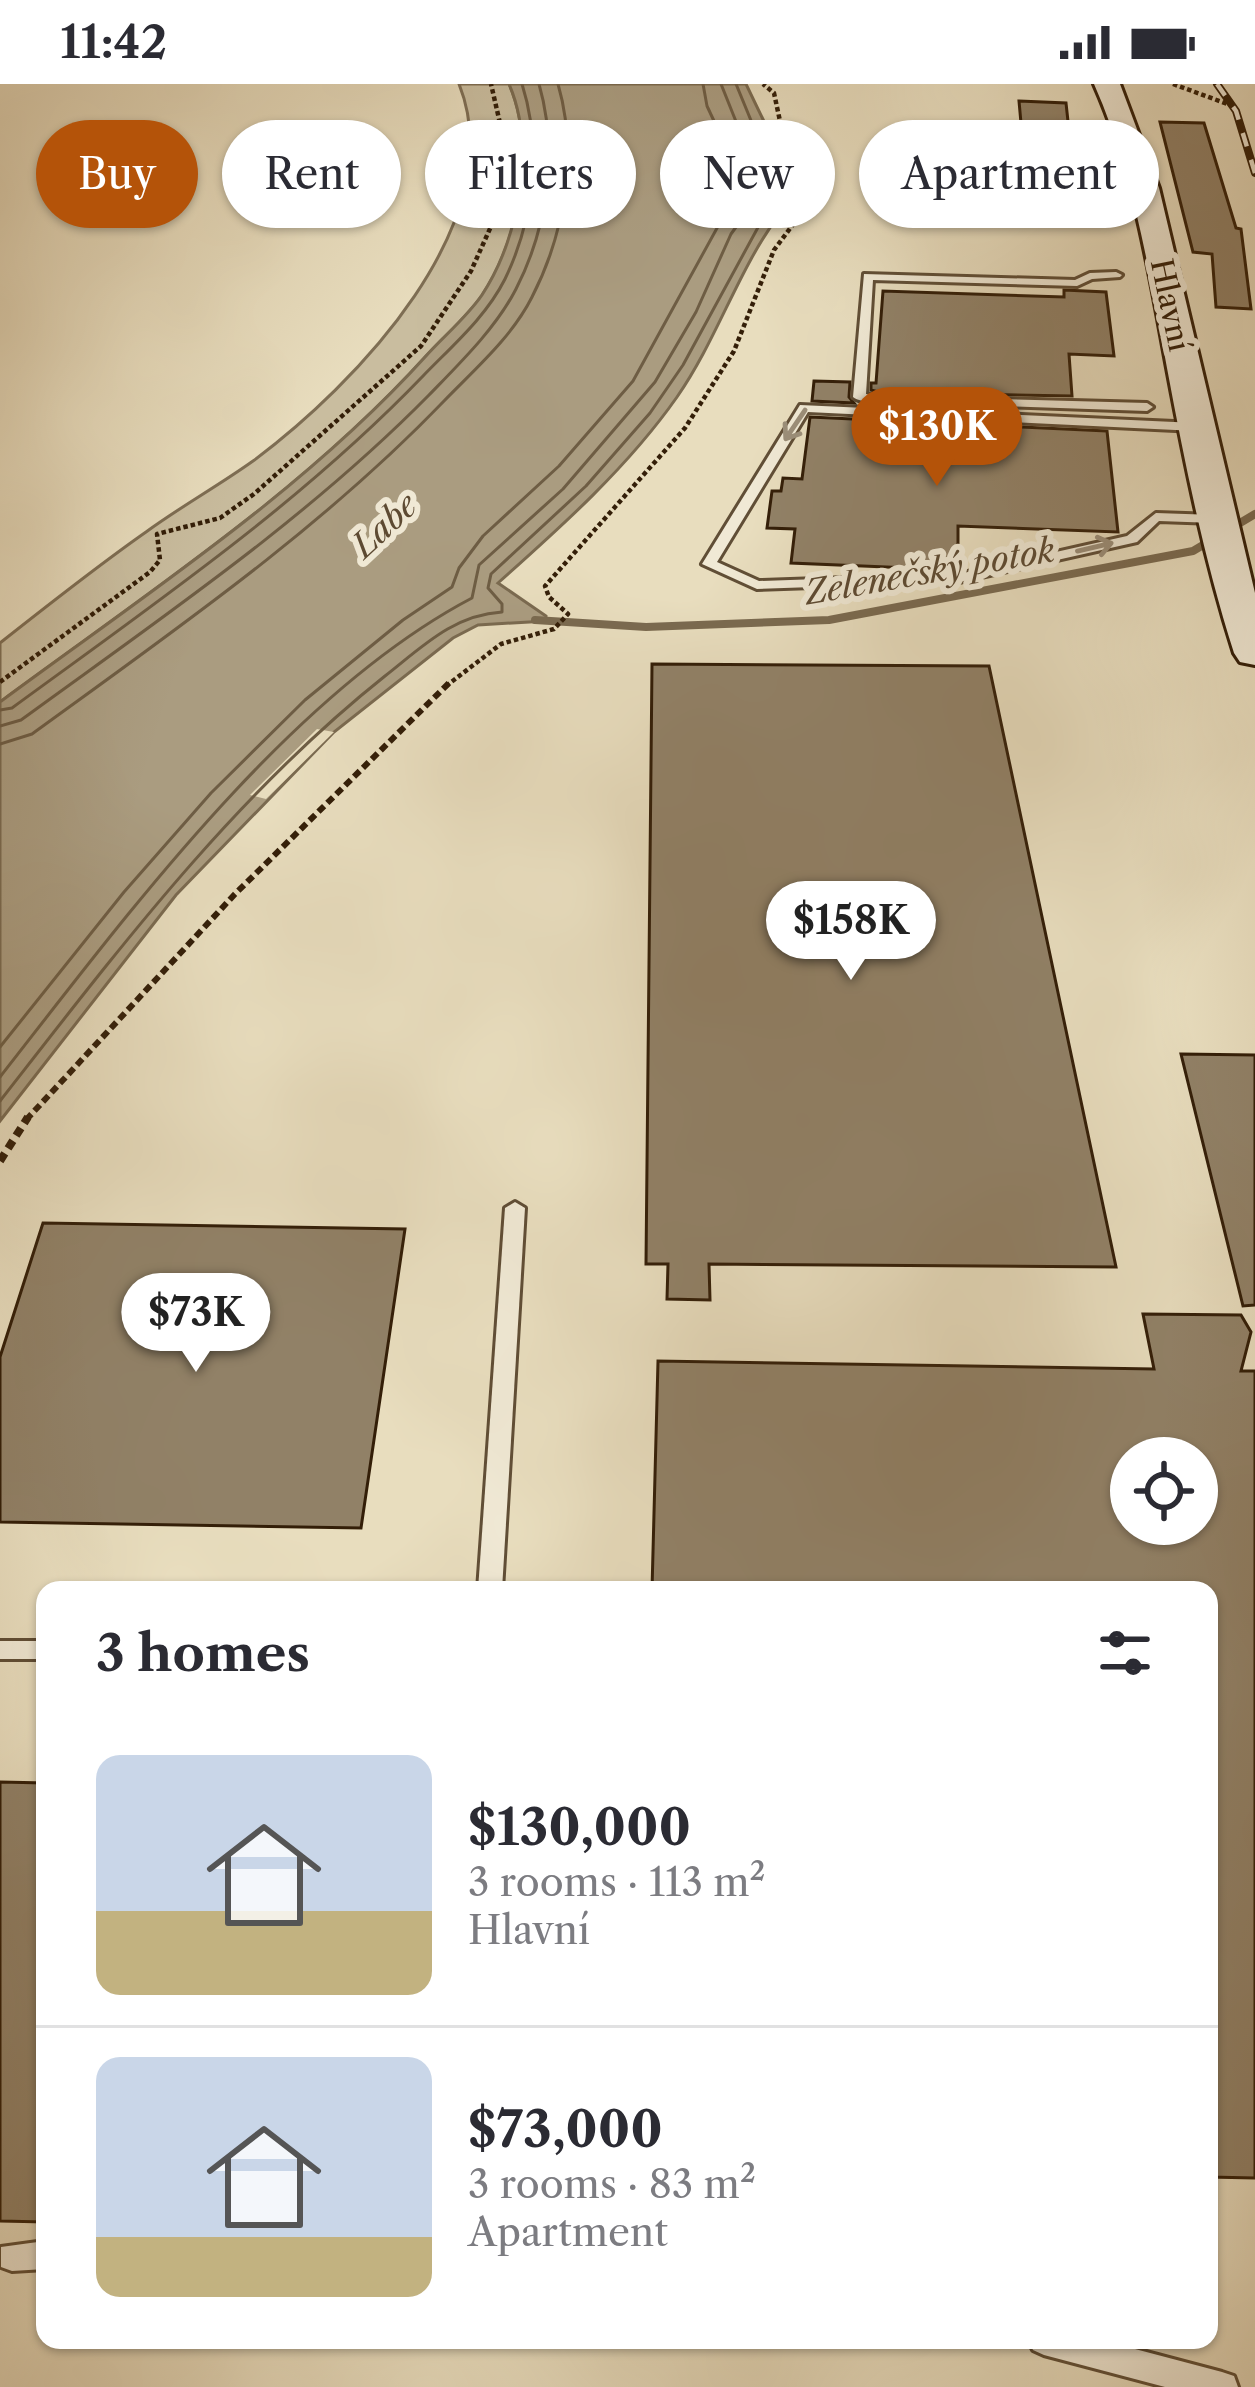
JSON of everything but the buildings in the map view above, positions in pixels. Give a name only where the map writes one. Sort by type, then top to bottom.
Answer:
[{"type":"main road","name":"Hlavní","points":[[1107,84],[1128,127],[1220,537],[1253,641]]},
{"type":"lane","points":[[1116,275],[1090,275],[1077,283],[868,276],[859,398],[1147,407]]},
{"type":"lane","points":[[1196,427],[804,408],[709,564],[757,585],[959,578],[1132,538],[1156,517],[1220,537]]},
{"type":"lane","points":[[491,1581],[514,1208]]},
{"type":"lane","points":[[0,1650],[36,1650]]},
{"type":"lane","points":[[12,2257],[36,2256]]},
{"type":"lane","points":[[1078,2349],[1222,2387]]},
{"type":"path","points":[[0,682],[150,572],[160,560],[157,534],[220,518],[254,494],[422,346],[471,271],[496,213],[505,145],[491,84]]},
{"type":"path","points":[[0,1161],[31,1112],[251,878],[454,680],[501,644],[554,629],[568,614],[549,597],[545,586],[685,428],[734,351],[774,250],[800,214],[774,93],[764,84]]},
{"type":"path","points":[[1173,84],[1233,106]]},
{"type":"shaded area","points":[[459,84],[509,84],[519,120],[466,120]]},
{"type":"shaded area","points":[[451,228],[512,228],[495,272],[476,303],[379,405],[276,496],[0,702],[0,643],[293,429],[377,345],[445,244]]},
{"type":"water","name":"Labe","points":[[509,84],[746,84],[763,120],[660,120],[660,228],[770,228],[691,374],[658,423],[593,495],[498,583],[546,616],[546,621],[478,625],[453,638],[334,732],[176,895],[0,1121],[0,702],[276,496],[379,405],[476,303],[495,272],[512,228],[636,228],[636,120],[519,120]]},
{"type":"pier","points":[[317,729],[334,732],[266,799],[250,795]]},
{"type":"waterway","name":"Zelenečský potok","points":[[535,620],[646,627],[829,620],[1193,551],[1255,514]]},
{"type":"railway","points":[[1217,84],[1236,111],[1255,173]]}]
